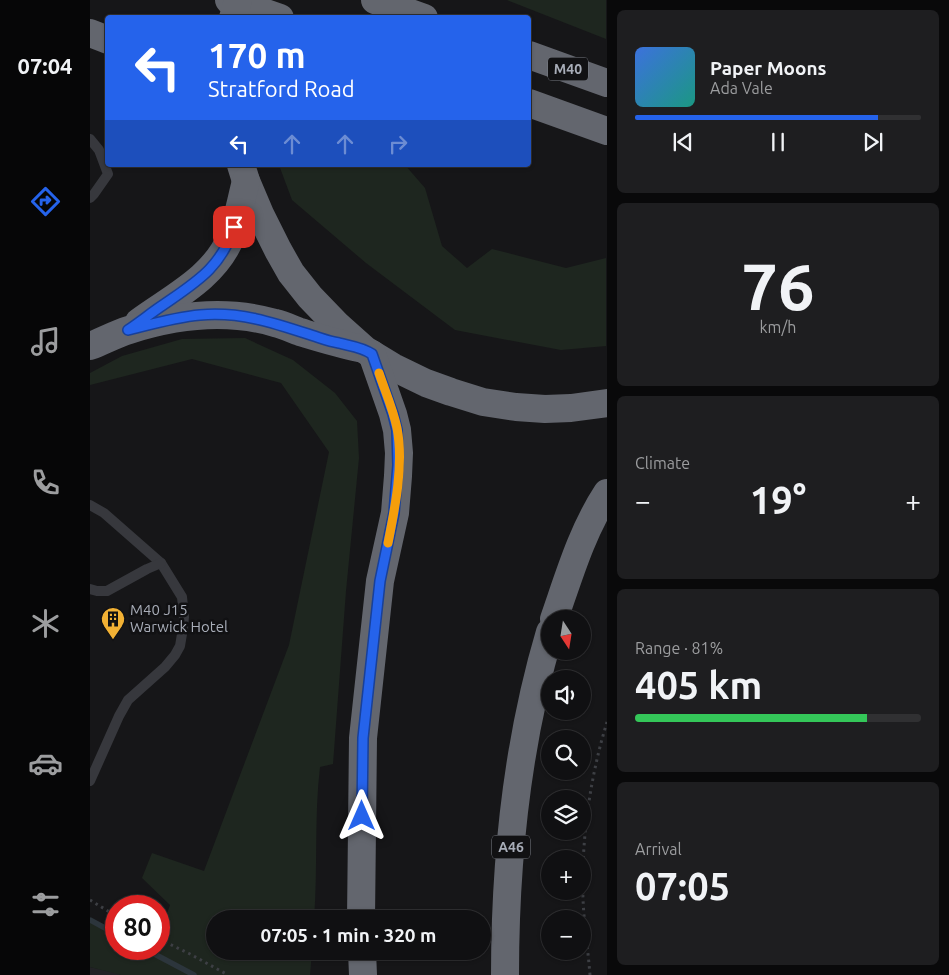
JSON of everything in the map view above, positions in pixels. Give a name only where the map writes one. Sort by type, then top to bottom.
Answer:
[{"type":"highway","points":[[229,0],[272,15]]},
{"type":"highway","points":[[234,15],[238,0]]},
{"type":"highway","points":[[375,0],[416,15]]},
{"type":"highway","points":[[90,33],[105,39]]},
{"type":"highway","name":"M40","points":[[531,56],[606,83]]},
{"type":"highway","points":[[531,104],[606,131]]},
{"type":"highway","points":[[128,330],[189,288],[211,269],[223,252],[230,237],[241,170]]},
{"type":"highway","points":[[241,170],[278,250],[291,273],[310,297],[337,325],[369,352],[426,383],[483,402],[544,409],[571,408],[606,403]]},
{"type":"highway","points":[[90,346],[128,330],[173,319],[200,315],[228,315],[275,323],[369,352]]},
{"type":"highway","points":[[361,910],[363,738],[380,581],[394,513],[399,453],[397,430],[393,414],[369,352]]},
{"type":"highway","points":[[557,610],[581,544],[606,493]]},
{"type":"highway","points":[[574,610],[606,532]]},
{"type":"highway","name":"A46","points":[[504,975],[506,905],[512,832],[528,721],[542,660]]},
{"type":"highway","name":"A46","points":[[528,721],[541,700]]},
{"type":"highway","points":[[362,960],[363,975]]},
{"type":"lane","points":[[90,139],[99,150],[105,166]]},
{"type":"lane","points":[[90,198],[108,174],[105,167]]},
{"type":"lane","points":[[90,506],[104,513],[161,563],[182,597],[184,617],[180,646],[175,655],[165,667],[128,700],[118,716],[90,781]]},
{"type":"lane","points":[[90,589],[107,591],[161,563]]},
{"type":"path","points":[[590,975],[583,901],[583,878],[588,814],[597,759],[606,722]]},
{"type":"path","points":[[90,900],[105,909]]},
{"type":"path","points":[[170,944],[228,975]]},
{"type":"shaded area","points":[[507,0],[606,0],[606,39]]},
{"type":"shaded area","points":[[280,167],[407,167],[425,188],[442,246],[467,268],[492,249],[566,268],[606,258],[606,346],[561,350],[455,330],[366,263],[292,200]]},
{"type":"shaded area","points":[[245,338],[293,360],[335,393],[357,421],[359,458],[346,591],[333,764],[320,767],[318,786],[314,910],[206,910],[206,960],[311,960],[310,975],[121,975],[90,967],[90,920],[105,930],[105,960],[170,960],[170,895],[160,895],[142,878],[152,853],[204,871],[289,645],[329,452],[281,383],[192,359],[90,385],[90,373],[122,356],[182,339]]},
{"type":"shaded area","points":[[90,967],[116,973],[121,975],[90,975]]},
{"type":"waterway","points":[[90,920],[105,928]]},
{"type":"waterway","points":[[166,960],[194,975]]},
{"type":"slow traffic","points":[[379,373],[397,430],[399,453],[394,513],[388,543]]},
{"type":"place","name":"M40 J15 Warwick Hotel","points":[[113,640]]},
{"type":"route","points":[[234,227],[223,252],[211,269],[189,288],[128,330],[173,319],[200,315],[228,315],[275,323],[366,350],[372,354],[393,414],[397,430],[399,453],[394,513],[380,581],[363,738],[362,816]]}]
